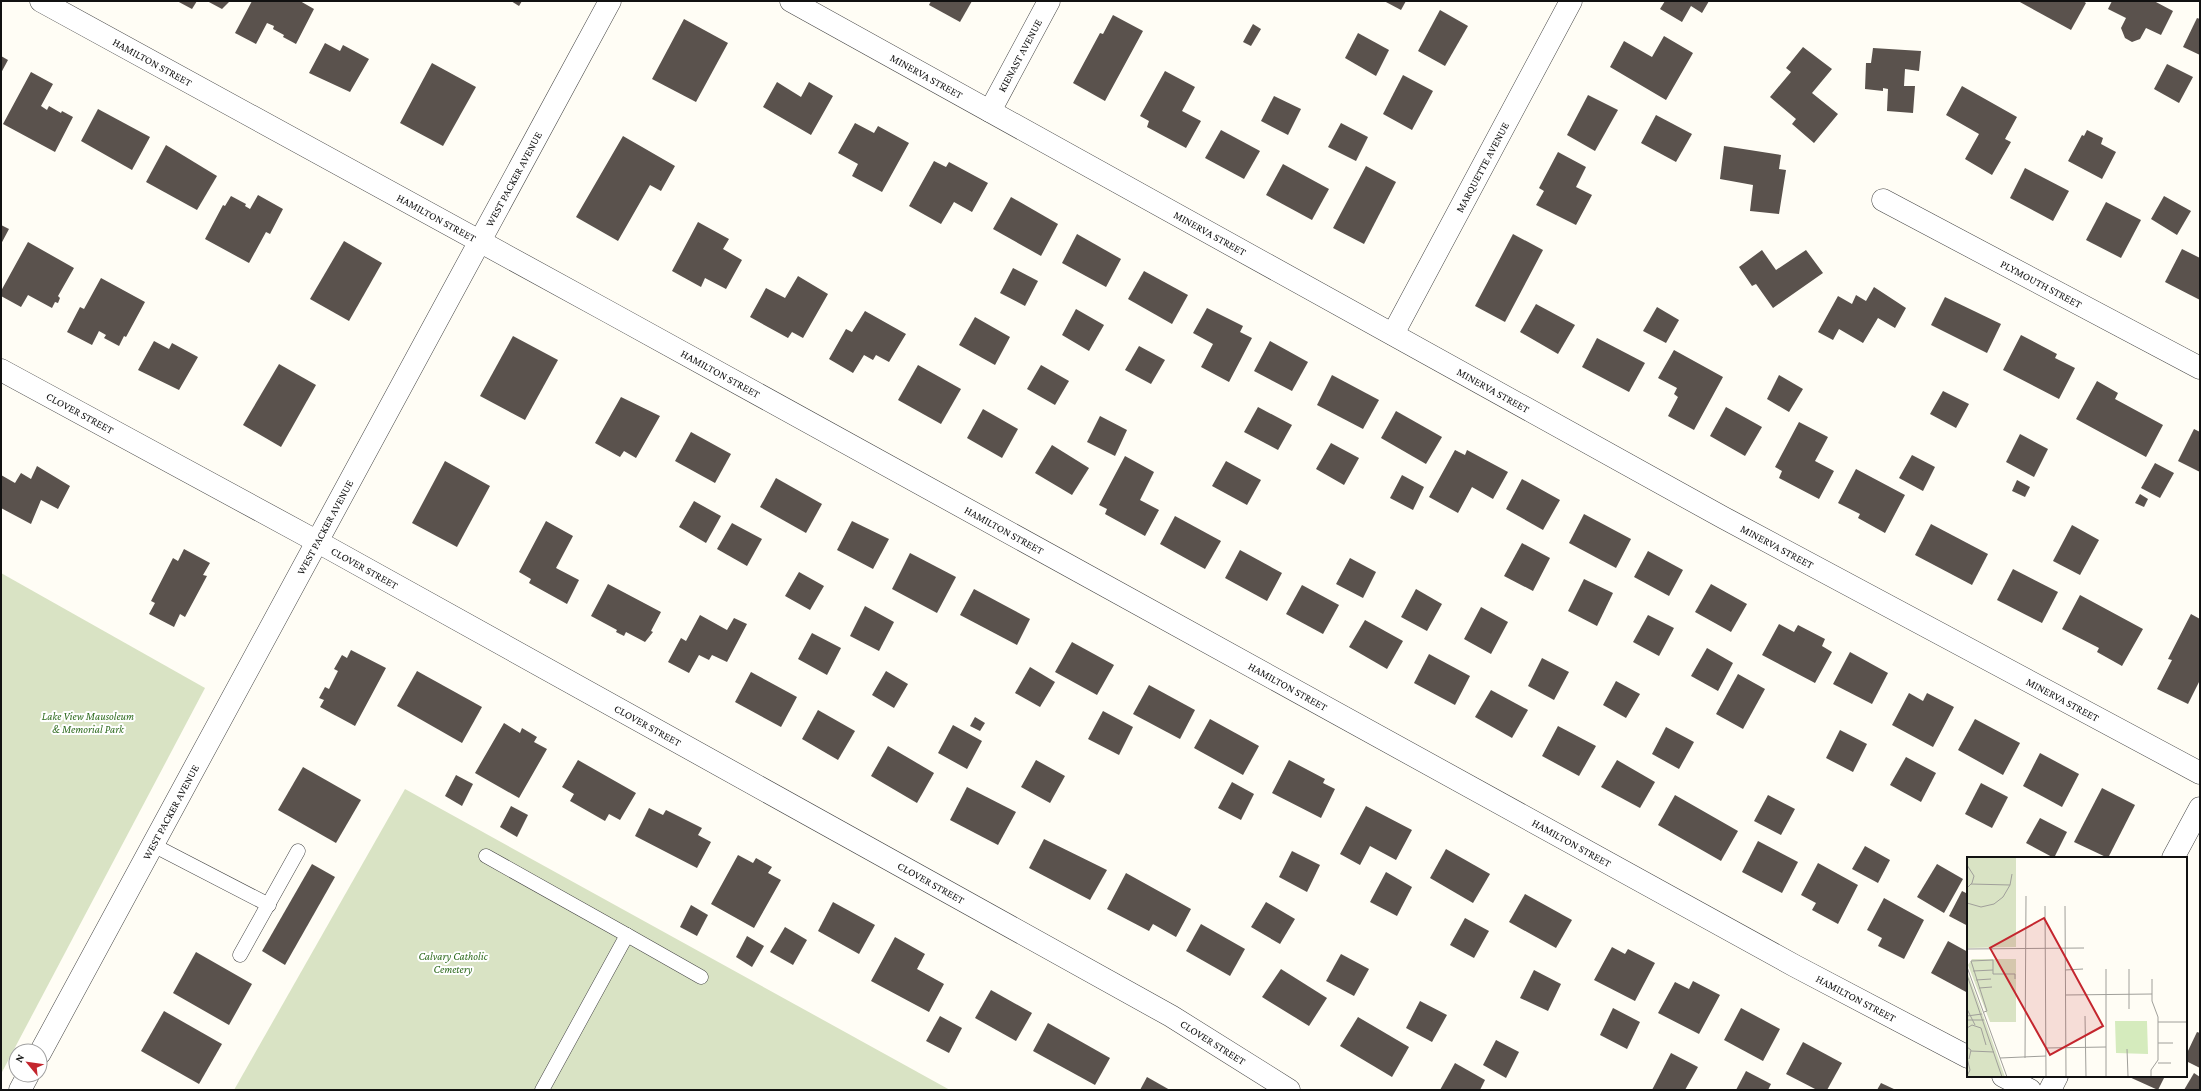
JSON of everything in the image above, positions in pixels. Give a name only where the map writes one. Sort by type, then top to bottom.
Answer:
[{"type":"street","name":"HAMILTON STREET","points":[[41,1],[1795,966],[1967,1056]]},
{"type":"street","name":"WEST PACKER AVENUE","points":[[45,1043],[610,1]]},
{"type":"street","name":"MINERVA STREET","points":[[791,1],[1724,518],[2200,773]]},
{"type":"street","name":"KIENAST AVENUE","points":[[990,111],[1049,1]]},
{"type":"street","name":"MARQUETTE AVENUE","points":[[1393,334],[1571,1]]},
{"type":"street","name":"PLYMOUTH STREET","points":[[1883,200],[2200,368]]},
{"type":"street","name":"CLOVER STREET","points":[[1,370],[318,542],[1171,1016],[1289,1090]]},
{"type":"street","points":[[2174,857],[2200,808]]},
{"type":"street","points":[[2005,1077],[2030,1090]]},
{"type":"street","points":[[2050,1090],[2056,1077]]},
{"type":"lane","points":[[153,845],[268,905]]},
{"type":"lane","points":[[240,955],[298,851]]},
{"type":"lane","points":[[486,856],[701,977]]},
{"type":"lane","points":[[542,1090],[627,935]]},
{"type":"green space","name":"Lake View Mausoleum & Memorial Park","points":[[1,573],[205,688],[17,1043],[8,1043],[8,1061],[1,1074]]},
{"type":"green space","name":"Calvary Catholic Cemetery","points":[[405,789],[950,1090],[234,1090]]},
{"type":"building","points":[[177,1],[197,1],[192,9]]},
{"type":"building","points":[[207,1],[230,1],[222,9]]},
{"type":"building","points":[[252,1],[300,1],[314,9],[296,44],[283,37],[284,35],[273,29],[274,26],[267,23],[256,44],[235,33]]},
{"type":"building","points":[[511,1],[522,1],[519,6]]},
{"type":"building","points":[[931,1],[972,1],[960,22],[929,5]]},
{"type":"building","points":[[1384,1],[1406,1],[1401,10]]},
{"type":"building","points":[[1665,1],[1709,1],[1702,13],[1691,6],[1682,22],[1660,9]]},
{"type":"building","points":[[2018,1],[2083,1],[2086,3],[2071,30]]},
{"type":"building","points":[[2112,1],[2154,1],[2173,11],[2161,35],[2146,28],[2140,39],[2132,42],[2125,38],[2121,28],[2126,18],[2108,9]]},
{"type":"building","points":[[1440,10],[1468,26],[1445,66],[1418,51]]},
{"type":"building","points":[[1113,15],[1143,31],[1105,101],[1073,83],[1100,33],[1103,34]]},
{"type":"building","points":[[2197,18],[2200,19],[2200,55],[2183,47]]},
{"type":"building","points":[[684,19],[728,43],[696,102],[652,79]]},
{"type":"building","points":[[1253,24],[1261,29],[1251,46],[1243,42]]},
{"type":"building","points":[[1358,33],[1389,50],[1376,76],[1345,58]]},
{"type":"building","points":[[1664,36],[1693,53],[1666,100],[1610,67],[1624,41],[1652,57]]},
{"type":"building","points":[[325,43],[340,51],[343,45],[369,59],[350,92],[309,73]]},
{"type":"building","points":[[1803,47],[1832,69],[1812,93],[1838,114],[1814,143],[1792,124],[1796,119],[1770,97],[1791,72],[1786,68]]},
{"type":"building","points":[[1873,48],[1921,51],[1919,71],[1905,69],[1904,86],[1915,86],[1913,113],[1887,111],[1888,89],[1883,88],[1883,91],[1865,89],[1866,63],[1871,63]]},
{"type":"building","points":[[1,56],[8,60],[1,73]]},
{"type":"building","points":[[432,63],[476,87],[443,146],[400,123]]},
{"type":"building","points":[[2167,64],[2193,77],[2179,103],[2154,89]]},
{"type":"building","points":[[1165,71],[1195,87],[1182,111],[1201,121],[1186,148],[1147,127],[1149,121],[1140,116]]},
{"type":"building","points":[[31,72],[53,84],[41,106],[47,110],[49,106],[61,113],[62,111],[73,117],[55,152],[3,124]]},
{"type":"building","points":[[1403,75],[1433,91],[1412,130],[1383,114]]},
{"type":"building","points":[[777,82],[801,97],[809,82],[833,96],[811,135],[763,107]]},
{"type":"building","points":[[1962,86],[2017,117],[2005,139],[2011,142],[1992,175],[1965,159],[1979,134],[1946,115]]},
{"type":"building","points":[[1588,95],[1618,110],[1595,151],[1567,135]]},
{"type":"building","points":[[1274,96],[1301,109],[1288,135],[1261,121]]},
{"type":"building","points":[[98,109],[150,137],[132,170],[81,141]]},
{"type":"building","points":[[1656,115],[1692,134],[1676,162],[1641,143]]},
{"type":"building","points":[[855,123],[874,133],[878,126],[909,143],[882,192],[852,176],[858,164],[838,153]]},
{"type":"building","points":[[1341,123],[1368,137],[1356,161],[1328,147]]},
{"type":"building","points":[[1221,130],[1260,151],[1244,179],[1205,158]]},
{"type":"building","points":[[2087,130],[2103,138],[2101,144],[2116,152],[2102,179],[2068,161],[2082,135],[2084,136]]},
{"type":"building","points":[[623,136],[675,166],[661,191],[650,185],[618,241],[576,217]]},
{"type":"building","points":[[166,145],[217,176],[197,210],[146,182]]},
{"type":"building","points":[[1724,146],[1781,155],[1779,169],[1786,170],[1779,214],[1750,211],[1753,185],[1720,179]]},
{"type":"building","points":[[1558,152],[1586,167],[1576,187],[1592,195],[1576,225],[1536,205],[1544,191],[1539,188]]},
{"type":"building","points":[[934,161],[946,167],[949,162],[988,183],[972,212],[954,202],[941,224],[909,206]]},
{"type":"building","points":[[1283,164],[1329,189],[1312,220],[1266,195]]},
{"type":"building","points":[[1366,166],[1396,182],[1364,244],[1333,228]]},
{"type":"building","points":[[2025,168],[2069,191],[2053,221],[2010,198]]},
{"type":"building","points":[[258,195],[283,209],[270,234],[266,232],[249,263],[205,239],[223,205],[225,206],[231,196],[246,204],[245,206],[250,209]]},
{"type":"building","points":[[2164,196],[2191,211],[2177,235],[2151,219]]},
{"type":"building","points":[[1011,197],[1058,224],[1041,256],[993,229]]},
{"type":"building","points":[[2106,202],[2141,220],[2121,258],[2086,240]]},
{"type":"building","points":[[698,222],[729,239],[723,249],[742,260],[726,289],[705,278],[701,287],[672,271]]},
{"type":"building","points":[[1,225],[9,229],[1,244]]},
{"type":"building","points":[[1077,234],[1121,259],[1106,287],[1062,263]]},
{"type":"building","points":[[1513,234],[1543,250],[1505,322],[1475,306]]},
{"type":"building","points":[[344,241],[382,263],[349,321],[310,299]]},
{"type":"building","points":[[28,242],[74,268],[58,296],[60,298],[58,303],[55,302],[52,308],[28,295],[21,307],[1,296],[1,291]]},
{"type":"building","points":[[2182,249],[2200,258],[2200,300],[2165,282]]},
{"type":"building","points":[[1762,250],[1776,270],[1806,250],[1823,273],[1773,308],[1756,284],[1752,286],[1739,267]]},
{"type":"building","points":[[1013,268],[1038,281],[1025,306],[1000,293]]},
{"type":"building","points":[[1144,271],[1188,295],[1172,324],[1128,299]]},
{"type":"building","points":[[798,276],[828,294],[803,338],[792,332],[788,338],[750,317],[766,288],[785,298]]},
{"type":"building","points":[[101,278],[145,302],[126,337],[124,336],[119,346],[104,338],[106,335],[99,331],[92,345],[67,332],[80,307],[84,309]]},
{"type":"building","points":[[1874,287],[1906,308],[1895,328],[1878,318],[1863,343],[1839,329],[1833,340],[1818,332],[1838,296],[1852,304],[1856,295],[1866,301]]},
{"type":"building","points":[[1945,297],[2001,324],[1987,353],[1931,325]]},
{"type":"building","points":[[1536,304],[1575,325],[1558,354],[1520,332]]},
{"type":"building","points":[[1657,307],[1679,320],[1666,343],[1643,331]]},
{"type":"building","points":[[1207,308],[1243,326],[1240,332],[1252,338],[1229,382],[1201,367],[1213,344],[1193,333]]},
{"type":"building","points":[[1076,309],[1104,325],[1089,351],[1062,335]]},
{"type":"building","points":[[865,311],[906,334],[889,362],[876,355],[873,360],[864,355],[853,373],[829,359],[846,329],[852,332]]},
{"type":"building","points":[[975,317],[1010,337],[995,365],[959,345]]},
{"type":"building","points":[[2021,335],[2057,354],[2055,358],[2075,368],[2059,399],[2003,370]]},
{"type":"building","points":[[513,336],[558,360],[525,420],[480,396]]},
{"type":"building","points":[[1597,338],[1645,363],[1629,392],[1582,367]]},
{"type":"building","points":[[154,341],[169,349],[172,343],[198,357],[179,390],[138,370]]},
{"type":"building","points":[[1270,341],[1308,362],[1292,391],[1254,371]]},
{"type":"building","points":[[1139,346],[1165,360],[1151,384],[1125,370]]},
{"type":"building","points":[[1674,350],[1723,377],[1694,430],[1668,416],[1678,397],[1674,394],[1677,388],[1658,378]]},
{"type":"building","points":[[279,364],[316,385],[281,447],[243,425]]},
{"type":"building","points":[[918,365],[961,389],[941,424],[898,400]]},
{"type":"building","points":[[1041,365],[1069,381],[1055,405],[1027,389]]},
{"type":"building","points":[[1332,375],[1379,400],[1363,429],[1317,405]]},
{"type":"building","points":[[1779,375],[1803,389],[1789,412],[1767,399]]},
{"type":"building","points":[[2097,381],[2118,393],[2115,399],[2163,425],[2146,457],[2076,419]]},
{"type":"building","points":[[1943,391],[1969,404],[1956,428],[1930,414]]},
{"type":"building","points":[[621,397],[660,416],[636,458],[624,451],[620,457],[595,443]]},
{"type":"building","points":[[1258,407],[1292,425],[1278,450],[1244,432]]},
{"type":"building","points":[[1726,407],[1762,427],[1745,456],[1710,436]]},
{"type":"building","points":[[983,409],[1018,429],[1002,458],[967,438]]},
{"type":"building","points":[[1396,411],[1442,437],[1426,464],[1381,438]]},
{"type":"building","points":[[1100,416],[1127,430],[1115,456],[1087,442]]},
{"type":"building","points":[[1799,422],[1828,437],[1815,461],[1834,471],[1819,499],[1779,478],[1782,471],[1775,467]]},
{"type":"building","points":[[2194,429],[2200,432],[2200,472],[2178,461]]},
{"type":"building","points":[[691,432],[731,454],[715,483],[675,461]]},
{"type":"building","points":[[2020,434],[2048,449],[2034,477],[2006,462]]},
{"type":"building","points":[[1331,443],[1359,458],[1344,485],[1316,469]]},
{"type":"building","points":[[1052,445],[1089,468],[1072,495],[1035,473]]},
{"type":"building","points":[[1455,450],[1465,455],[1467,450],[1508,472],[1493,499],[1472,487],[1458,513],[1429,497]]},
{"type":"building","points":[[1912,455],[1935,467],[1923,491],[1899,478]]},
{"type":"building","points":[[1125,456],[1154,472],[1140,500],[1159,510],[1145,536],[1105,514],[1107,509],[1099,505]]},
{"type":"building","points":[[445,461],[490,486],[457,547],[412,523]]},
{"type":"building","points":[[1226,461],[1261,480],[1247,505],[1212,486]]},
{"type":"building","points":[[2155,463],[2174,473],[2160,498],[2141,488]]},
{"type":"building","points":[[37,466],[70,486],[58,509],[41,500],[31,524],[1,508],[1,475],[15,483],[21,473],[31,479]]},
{"type":"building","points":[[1856,469],[1905,495],[1885,533],[1858,518],[1860,514],[1838,503]]},
{"type":"building","points":[[1402,475],[1424,487],[1413,510],[1390,498]]},
{"type":"building","points":[[776,478],[822,504],[806,533],[760,507]]},
{"type":"building","points":[[1522,479],[1560,500],[1543,530],[1506,509]]},
{"type":"building","points":[[2017,480],[2030,487],[2025,497],[2012,491]]},
{"type":"building","points":[[2140,494],[2148,499],[2144,507],[2135,503]]},
{"type":"building","points":[[694,501],[721,516],[706,543],[679,527]]},
{"type":"building","points":[[1584,514],[1631,539],[1616,568],[1569,543]]},
{"type":"building","points":[[1175,516],[1221,541],[1205,569],[1160,544]]},
{"type":"building","points":[[546,521],[573,536],[556,568],[579,580],[567,604],[529,583],[531,579],[519,572]]},
{"type":"building","points":[[852,521],[889,539],[873,569],[837,550]]},
{"type":"building","points":[[732,523],[762,539],[747,566],[717,549]]},
{"type":"building","points":[[1931,524],[1988,554],[1972,585],[1915,555]]},
{"type":"building","points":[[2072,525],[2099,540],[2080,575],[2053,561]]},
{"type":"building","points":[[1522,543],[1550,558],[1533,591],[1504,576]]},
{"type":"building","points":[[184,549],[210,563],[203,575],[207,576],[185,617],[180,614],[174,627],[149,614],[155,603],[151,601],[173,558],[178,561]]},
{"type":"building","points":[[1240,550],[1282,573],[1267,601],[1225,578]]},
{"type":"building","points":[[1648,551],[1683,570],[1669,596],[1634,577]]},
{"type":"building","points":[[910,553],[956,577],[937,613],[892,589]]},
{"type":"building","points":[[1350,558],[1376,572],[1363,598],[1336,584]]},
{"type":"building","points":[[2013,569],[2058,592],[2042,623],[1997,600]]},
{"type":"building","points":[[799,572],[824,586],[810,610],[785,596]]},
{"type":"building","points":[[1584,579],[1613,593],[1597,626],[1568,611]]},
{"type":"building","points":[[608,584],[661,612],[651,631],[653,632],[645,642],[626,632],[624,636],[616,632],[617,630],[591,616]]},
{"type":"building","points":[[1711,584],[1747,604],[1731,632],[1695,612]]},
{"type":"building","points":[[1302,585],[1339,605],[1323,634],[1286,614]]},
{"type":"building","points":[[974,589],[1030,619],[1017,645],[960,615]]},
{"type":"building","points":[[1416,589],[1442,604],[1427,631],[1401,617]]},
{"type":"building","points":[[2080,595],[2143,629],[2122,666],[2097,652],[2099,648],[2062,629]]},
{"type":"building","points":[[865,606],[894,622],[879,651],[850,636]]},
{"type":"building","points":[[1481,607],[1508,622],[1491,654],[1464,639]]},
{"type":"building","points":[[2191,614],[2200,619],[2200,680],[2188,704],[2157,689],[2172,660],[2168,659]]},
{"type":"building","points":[[700,615],[727,630],[734,618],[747,624],[727,662],[712,655],[709,660],[699,655],[689,673],[668,662],[681,638],[686,641]]},
{"type":"building","points":[[1648,615],[1674,628],[1659,656],[1633,642]]},
{"type":"building","points":[[1365,620],[1403,641],[1387,669],[1349,647]]},
{"type":"building","points":[[1779,624],[1794,632],[1798,625],[1825,639],[1822,646],[1832,652],[1815,683],[1762,655]]},
{"type":"building","points":[[812,633],[841,648],[827,675],[798,659]]},
{"type":"building","points":[[1072,642],[1114,665],[1097,695],[1055,672]]},
{"type":"building","points":[[1707,648],[1733,663],[1718,691],[1691,676]]},
{"type":"building","points":[[351,650],[386,668],[355,726],[320,707],[324,700],[319,698],[325,687],[329,689],[338,671],[334,669],[342,655],[347,658]]},
{"type":"building","points":[[1850,652],[1888,673],[1872,704],[1833,684]]},
{"type":"building","points":[[1429,654],[1470,676],[1455,705],[1414,683]]},
{"type":"building","points":[[1542,658],[1569,672],[1554,700],[1528,686]]},
{"type":"building","points":[[1030,667],[1055,682],[1040,707],[1015,693]]},
{"type":"building","points":[[417,671],[482,707],[462,743],[397,706]]},
{"type":"building","points":[[886,671],[908,684],[894,708],[872,695]]},
{"type":"building","points":[[751,672],[797,697],[781,727],[735,702]]},
{"type":"building","points":[[1738,674],[1765,689],[1743,729],[1716,714]]},
{"type":"building","points":[[1616,681],[1640,694],[1626,718],[1603,705]]},
{"type":"building","points":[[1149,685],[1195,710],[1180,739],[1133,714]]},
{"type":"building","points":[[1491,690],[1528,710],[1512,738],[1475,717]]},
{"type":"building","points":[[1909,693],[1923,701],[1927,693],[1954,707],[1933,747],[1892,725]]},
{"type":"building","points":[[818,710],[855,731],[838,760],[802,739]]},
{"type":"building","points":[[1103,711],[1133,727],[1119,755],[1088,739]]},
{"type":"building","points":[[975,717],[985,723],[980,731],[970,726]]},
{"type":"building","points":[[1210,719],[1259,746],[1243,775],[1194,748]]},
{"type":"building","points":[[1975,719],[2020,743],[2003,775],[1958,750]]},
{"type":"building","points":[[504,723],[520,733],[522,728],[537,737],[534,742],[547,749],[519,798],[475,773]]},
{"type":"building","points":[[953,725],[982,741],[967,769],[938,753]]},
{"type":"building","points":[[1558,726],[1596,746],[1579,776],[1542,756]]},
{"type":"building","points":[[1666,727],[1694,742],[1679,769],[1652,754]]},
{"type":"building","points":[[1840,730],[1867,744],[1853,772],[1826,758]]},
{"type":"building","points":[[888,746],[934,773],[917,803],[871,776]]},
{"type":"building","points":[[2040,753],[2079,774],[2062,807],[2023,786]]},
{"type":"building","points":[[1906,757],[1936,773],[1921,802],[1890,785]]},
{"type":"building","points":[[578,760],[636,793],[620,820],[609,814],[605,821],[570,801],[574,794],[562,787]]},
{"type":"building","points":[[1036,760],[1065,776],[1050,803],[1021,787]]},
{"type":"building","points":[[1289,760],[1325,779],[1323,783],[1335,789],[1321,818],[1272,793]]},
{"type":"building","points":[[1617,760],[1655,782],[1640,808],[1601,787]]},
{"type":"building","points":[[303,767],[361,800],[336,843],[278,810]]},
{"type":"building","points":[[456,775],[473,784],[462,806],[445,796]]},
{"type":"building","points":[[1232,782],[1254,794],[1241,820],[1218,808]]},
{"type":"building","points":[[1981,783],[2008,797],[1992,828],[1965,814]]},
{"type":"building","points":[[967,787],[1016,812],[998,845],[950,820]]},
{"type":"building","points":[[2102,788],[2135,805],[2109,857],[2074,842]]},
{"type":"building","points":[[1675,795],[1738,831],[1721,861],[1658,825]]},
{"type":"building","points":[[1768,795],[1795,809],[1781,835],[1754,821]]},
{"type":"building","points":[[511,806],[528,815],[517,837],[500,827]]},
{"type":"building","points":[[1366,806],[1412,830],[1396,860],[1370,846],[1360,865],[1340,854]]},
{"type":"building","points":[[649,808],[663,815],[666,810],[702,828],[698,835],[711,842],[697,868],[635,836]]},
{"type":"building","points":[[2040,818],[2067,832],[2054,857],[2026,843]]},
{"type":"building","points":[[1044,839],[1107,870],[1090,900],[1029,868]]},
{"type":"building","points":[[1758,841],[1798,862],[1782,893],[1742,872]]},
{"type":"building","points":[[1865,846],[1890,860],[1878,883],[1852,869]]},
{"type":"building","points":[[1446,849],[1490,874],[1473,903],[1430,878]]},
{"type":"building","points":[[1292,851],[1320,865],[1307,892],[1279,877]]},
{"type":"building","points":[[738,855],[753,863],[756,858],[772,867],[768,873],[781,880],[754,928],[711,904]]},
{"type":"building","points":[[1818,863],[1858,885],[1838,924],[1812,910],[1816,903],[1801,895]]},
{"type":"building","points":[[312,864],[335,877],[285,965],[262,951]]},
{"type":"building","points":[[1937,864],[1963,879],[1944,913],[1917,897]]},
{"type":"building","points":[[1386,872],[1412,887],[1397,916],[1370,902]]},
{"type":"building","points":[[1126,873],[1191,909],[1176,937],[1153,924],[1149,931],[1107,909]]},
{"type":"building","points":[[1962,891],[1967,894],[1967,925],[1949,916]]},
{"type":"building","points":[[1525,894],[1572,920],[1556,948],[1509,922]]},
{"type":"building","points":[[1884,898],[1924,920],[1904,959],[1878,946],[1882,938],[1867,930]]},
{"type":"building","points":[[833,902],[875,925],[859,954],[818,931]]},
{"type":"building","points":[[1266,902],[1295,919],[1280,944],[1251,927]]},
{"type":"building","points":[[691,905],[708,915],[697,936],[680,927]]},
{"type":"building","points":[[1465,918],[1489,931],[1474,958],[1450,945]]},
{"type":"building","points":[[1201,924],[1245,949],[1230,976],[1186,951]]},
{"type":"building","points":[[785,927],[807,940],[793,965],[770,952]]},
{"type":"building","points":[[747,936],[764,946],[752,967],[736,957]]},
{"type":"building","points":[[895,937],[925,954],[917,969],[944,984],[929,1012],[871,981]]},
{"type":"building","points":[[1948,941],[1967,951],[1967,992],[1931,973]]},
{"type":"building","points":[[1612,947],[1625,954],[1628,949],[1655,963],[1635,1001],[1594,980]]},
{"type":"building","points":[[196,952],[252,984],[229,1025],[173,993]]},
{"type":"building","points":[[1341,954],[1369,969],[1354,996],[1326,981]]},
{"type":"building","points":[[1281,969],[1327,998],[1309,1026],[1262,997]]},
{"type":"building","points":[[1534,970],[1561,984],[1548,1011],[1520,998]]},
{"type":"building","points":[[1693,981],[1720,995],[1699,1034],[1658,1013],[1675,982],[1689,989]]},
{"type":"building","points":[[991,990],[1032,1013],[1016,1041],[975,1018]]},
{"type":"building","points":[[1420,1001],[1447,1015],[1432,1042],[1406,1028]]},
{"type":"building","points":[[1613,1008],[1640,1022],[1627,1049],[1600,1035]]},
{"type":"building","points":[[1741,1008],[1780,1029],[1763,1061],[1724,1040]]},
{"type":"building","points":[[164,1011],[222,1044],[199,1084],[141,1051]]},
{"type":"building","points":[[940,1016],[962,1028],[949,1053],[926,1041]]},
{"type":"building","points":[[1358,1017],[1409,1047],[1392,1077],[1340,1046]]},
{"type":"building","points":[[1048,1023],[1110,1058],[1095,1085],[1033,1051]]},
{"type":"building","points":[[2197,1032],[2200,1033],[2200,1068],[2187,1062],[2187,1053]]},
{"type":"building","points":[[1496,1040],[1519,1052],[1506,1078],[1483,1065]]},
{"type":"building","points":[[1803,1042],[1842,1063],[1827,1090],[1817,1090],[1786,1074]]},
{"type":"building","points":[[1671,1053],[1698,1067],[1685,1090],[1652,1090]]},
{"type":"building","points":[[1455,1063],[1485,1080],[1480,1090],[1440,1090]]},
{"type":"building","points":[[1746,1071],[1771,1084],[1768,1090],[1736,1090]]},
{"type":"building","points":[[2194,1073],[2200,1077],[2200,1090],[2184,1090]]},
{"type":"building","points":[[1147,1077],[1170,1090],[1140,1090]]},
{"type":"building","points":[[2129,1077],[2164,1077],[2158,1090]]},
{"type":"building","points":[[1881,1083],[1896,1090],[1877,1090]]}]
